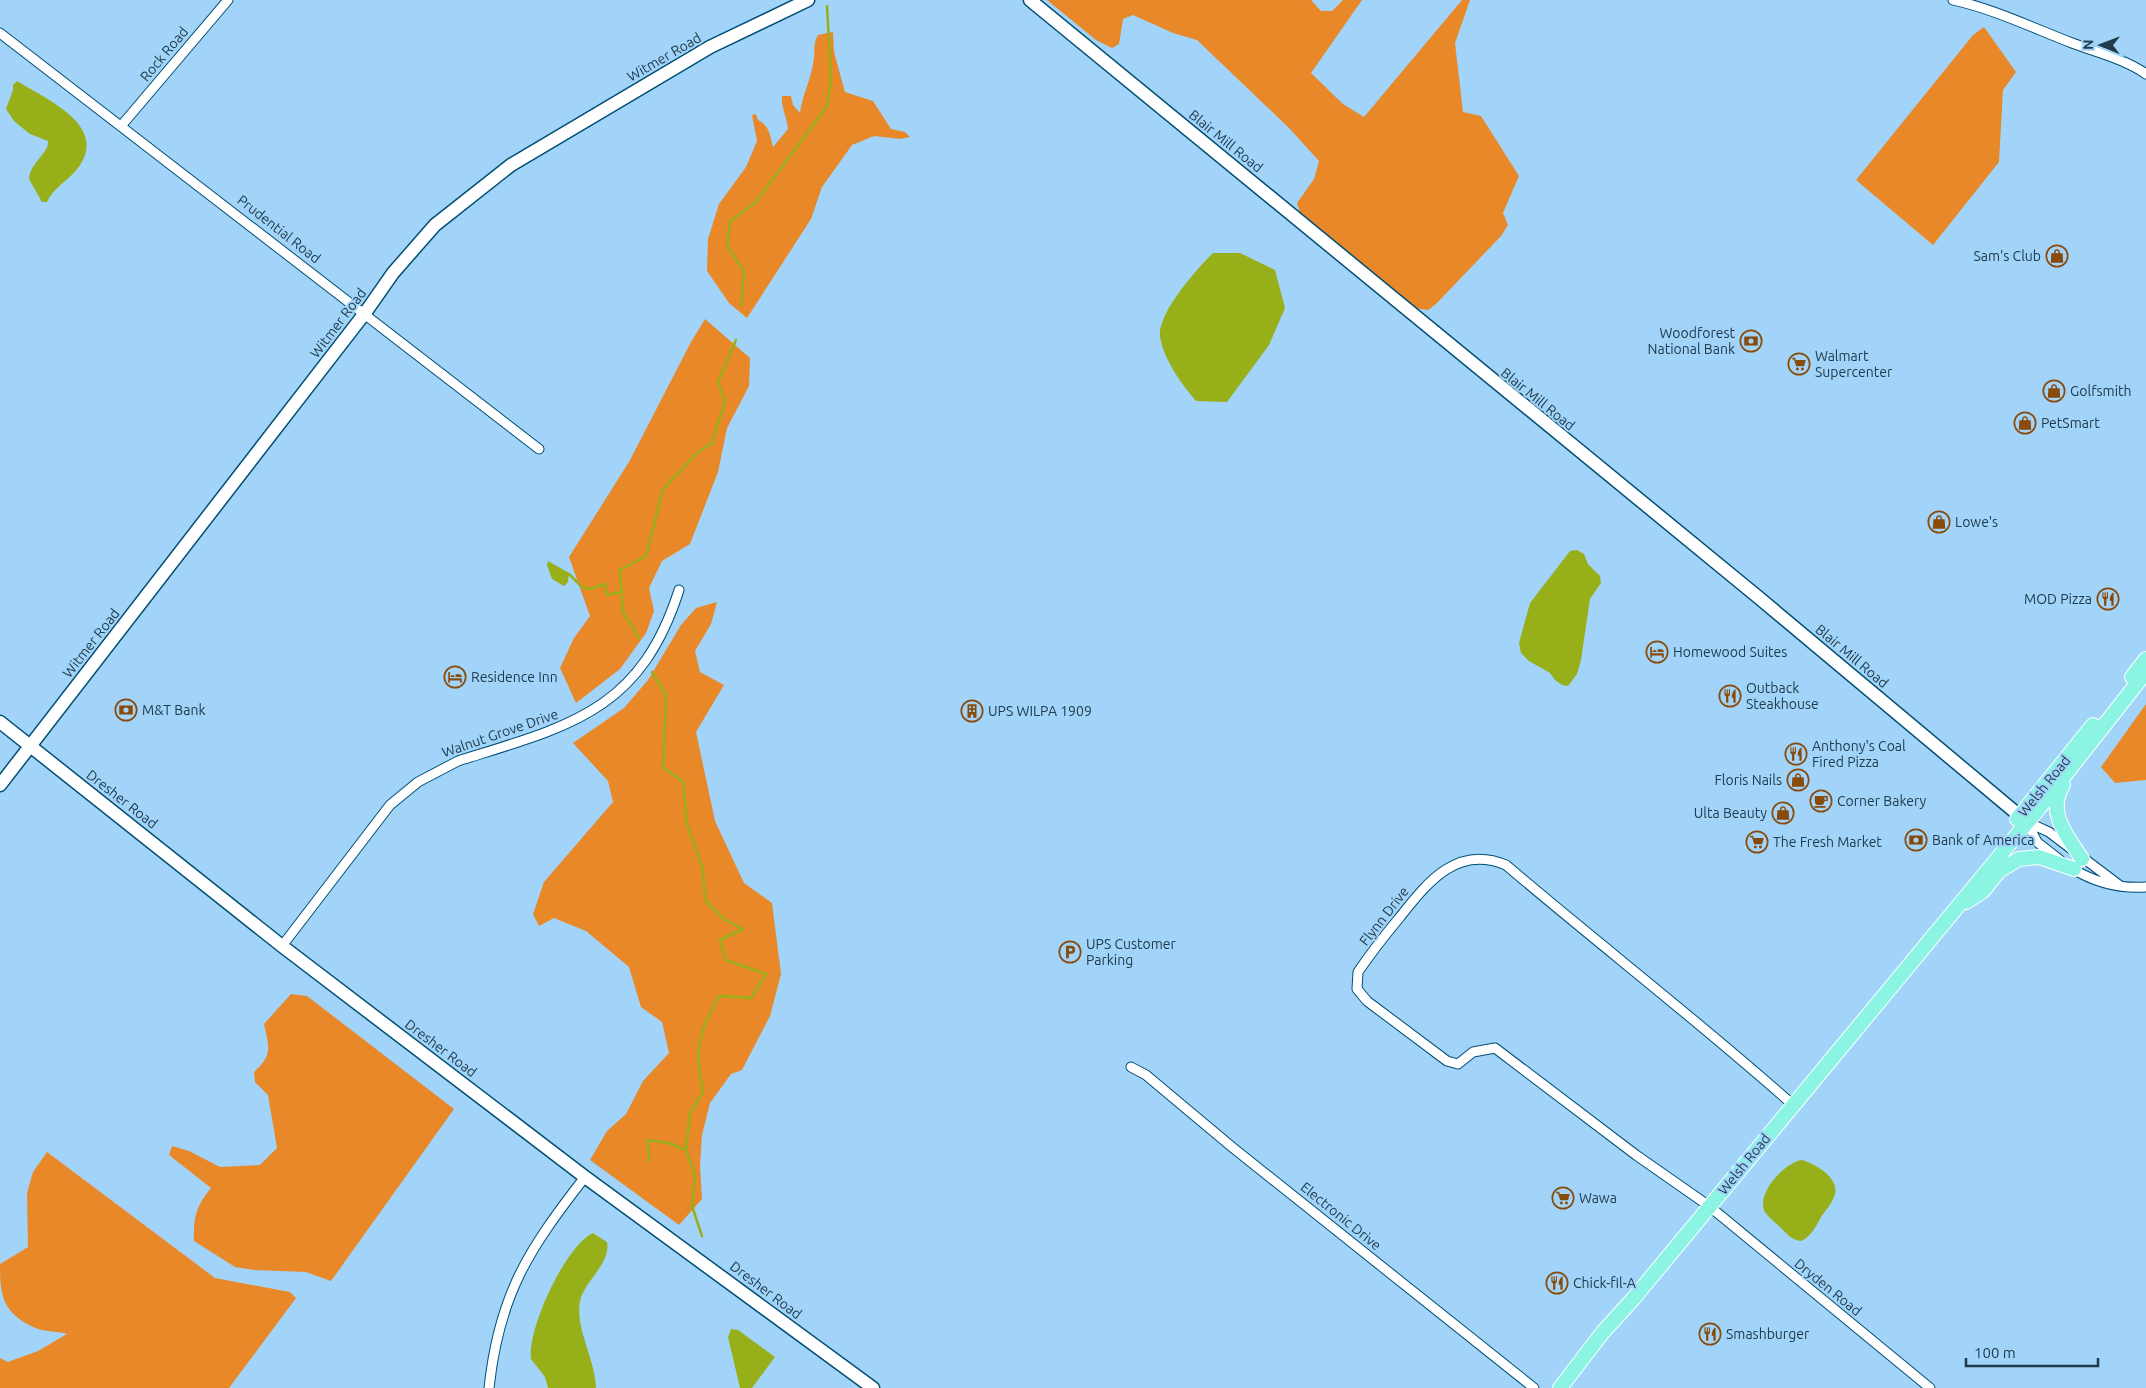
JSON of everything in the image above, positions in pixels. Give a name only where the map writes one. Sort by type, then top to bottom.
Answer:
[{"type":"main road","name":"Witmer Road","points":[[0,785],[365,313],[393,273],[435,225],[511,165],[710,47],[808,0]]},
{"type":"main road","name":"Blair Mill Road","points":[[1030,0],[1758,597],[2024,818]]},
{"type":"main road","name":"Welsh Road","points":[[1560,1388],[1603,1332],[1710,1206],[1953,911],[2146,660]]},
{"type":"main road","name":"Welsh Road","points":[[1929,940],[1937,918],[2084,752],[2146,672]]},
{"type":"main road","name":"Dresher Road","points":[[0,722],[282,946],[585,1176],[872,1388]]},
{"type":"main road","points":[[2078,864],[2061,825],[2056,803],[2059,791],[2084,752]]},
{"type":"main road","points":[[1953,911],[1983,891],[1999,871],[2019,859],[2039,857],[2078,864]]},
{"type":"street","name":"Rock Road","points":[[121,126],[228,0]]},
{"type":"street","points":[[1953,0],[1982,8],[2111,58],[2146,74]]},
{"type":"street","name":"Prudential Road","points":[[0,33],[539,449]]},
{"type":"street","name":"Walnut Grove Drive","points":[[282,946],[381,816],[406,790],[441,768],[458,761],[570,724],[608,701],[624,687],[641,670],[660,639],[680,590]]},
{"type":"street","points":[[2024,818],[2037,842],[2121,887]]},
{"type":"street","points":[[2024,818],[2049,832],[2078,864],[2099,882],[2121,887],[2146,887]]},
{"type":"street","name":"Flynn Drive","points":[[1710,1206],[1636,1155],[1495,1048],[1473,1052],[1458,1064],[1447,1062],[1367,1001],[1357,989],[1358,972],[1423,889],[1439,874],[1464,861],[1488,860],[1506,866],[1733,1051],[1793,1105]]},
{"type":"street","name":"Electronic Drive","points":[[1131,1067],[1146,1075],[1232,1147],[1534,1388]]},
{"type":"street","points":[[489,1388],[492,1357],[510,1292],[522,1266],[549,1223],[585,1176]]},
{"type":"street","name":"Dryden Road","points":[[1710,1206],[1930,1388]]},
{"type":"shaded area","points":[[1047,0],[1311,0],[1321,11],[1332,11],[1343,0],[1362,0],[1311,73],[1343,104],[1364,117],[1462,0],[1470,0],[1455,43],[1463,112],[1481,116],[1519,176],[1503,213],[1508,225],[1501,236],[1436,304],[1428,310],[1413,308],[1300,213],[1297,203],[1314,179],[1319,161],[1289,128],[1197,40],[1173,33],[1133,15],[1123,19],[1119,44],[1112,48],[1096,40]]},
{"type":"shaded area","points":[[1984,27],[2016,72],[2003,90],[1999,162],[1933,245],[1856,180],[1973,35]]},
{"type":"shaded area","points":[[833,32],[834,52],[845,92],[873,101],[891,129],[905,132],[910,137],[900,139],[874,136],[852,145],[822,187],[811,219],[747,318],[729,303],[707,271],[708,239],[719,204],[746,167],[757,141],[752,115],[756,114],[758,120],[767,128],[773,147],[788,129],[782,105],[782,96],[791,96],[793,105],[800,113],[813,65],[816,38],[818,35]]},
{"type":"shaded area","points":[[17,81],[70,115],[80,126],[86,139],[86,153],[78,168],[49,197],[47,202],[42,202],[29,179],[30,173],[48,145],[48,141],[30,134],[14,121],[6,109],[13,85]]},
{"type":"shaded area","points":[[1213,253],[1240,253],[1275,270],[1285,308],[1269,345],[1227,402],[1196,401],[1169,363],[1160,337],[1161,327],[1171,304],[1188,280]]},
{"type":"shaded area","points":[[705,319],[750,358],[749,386],[727,428],[718,472],[690,544],[662,561],[649,588],[654,611],[646,633],[620,669],[576,703],[560,668],[574,638],[590,616],[569,557],[629,462],[691,342]]},
{"type":"shaded area","points":[[1577,550],[1584,554],[1588,564],[1600,576],[1601,583],[1590,599],[1581,660],[1577,674],[1568,686],[1562,685],[1550,673],[1529,661],[1521,653],[1519,643],[1530,603],[1570,551]]},
{"type":"shaded area","points":[[548,561],[569,573],[568,582],[564,586],[552,579],[547,565]]},
{"type":"shaded area","points":[[717,602],[711,624],[695,651],[700,672],[724,685],[696,732],[715,821],[744,883],[772,903],[781,974],[770,1016],[742,1070],[731,1074],[710,1103],[702,1135],[700,1166],[702,1199],[679,1225],[590,1160],[607,1131],[626,1114],[643,1081],[669,1053],[662,1022],[641,1007],[629,967],[586,931],[554,918],[539,926],[533,914],[544,882],[613,802],[608,781],[573,743],[624,708],[648,680],[681,625],[696,608]]},
{"type":"shaded area","points":[[2146,704],[2146,780],[2115,783],[2101,767]]},
{"type":"shaded area","points":[[291,994],[307,996],[454,1109],[331,1281],[306,1272],[254,1270],[235,1267],[194,1241],[194,1226],[197,1213],[202,1201],[211,1188],[169,1155],[172,1146],[189,1151],[220,1167],[260,1165],[277,1148],[268,1095],[255,1082],[254,1072],[267,1055],[268,1045],[264,1024]]},
{"type":"shaded area","points":[[47,1152],[215,1278],[290,1292],[296,1298],[229,1388],[0,1388],[0,1358],[8,1362],[38,1351],[67,1334],[37,1329],[23,1321],[9,1309],[2,1294],[1,1285],[0,1264],[28,1247],[27,1193],[33,1172]]},
{"type":"shaded area","points":[[1802,1160],[1825,1172],[1830,1177],[1835,1188],[1835,1194],[1810,1234],[1801,1241],[1790,1237],[1771,1219],[1765,1212],[1763,1205],[1764,1197],[1773,1180],[1788,1166]]},
{"type":"shaded area","points":[[593,1233],[607,1242],[607,1250],[602,1265],[583,1293],[579,1312],[596,1388],[548,1388],[545,1377],[531,1359],[531,1346],[535,1329],[541,1310],[560,1271],[582,1241]]},
{"type":"shaded area","points":[[731,1329],[738,1330],[775,1357],[752,1388],[740,1388],[728,1337]]},
{"type":"waterway","points":[[741,306],[744,271],[727,246],[730,221],[756,202],[827,106],[831,79],[827,6]]},
{"type":"waterway","points":[[639,638],[623,612],[620,570],[646,556],[663,489],[698,452],[712,443],[725,401],[718,382],[736,340]]},
{"type":"waterway","points":[[569,574],[582,587],[591,589],[605,584],[607,595],[620,592]]},
{"type":"waterway","points":[[649,1161],[648,1140],[669,1143],[686,1150],[690,1113],[703,1092],[699,1064],[702,1032],[719,996],[751,998],[766,974],[726,960],[720,940],[743,929],[725,920],[705,900],[703,870],[687,824],[683,782],[663,767],[666,695],[652,672]]},
{"type":"waterway","points":[[686,1150],[695,1176],[692,1206],[702,1236]]},
{"type":"place","name":"Sam's Club","points":[[2057,256]]},
{"type":"place","name":"Woodforest National Bank","points":[[1751,341]]},
{"type":"place","name":"Walmart Supercenter","points":[[1799,364]]},
{"type":"place","name":"Golfsmith","points":[[2054,391]]},
{"type":"place","name":"PetSmart","points":[[2025,423]]},
{"type":"place","name":"Lowe's","points":[[1939,522]]},
{"type":"place","name":"MOD Pizza","points":[[2108,599]]},
{"type":"place","name":"Homewood Suites","points":[[1657,652]]},
{"type":"place","name":"Residence Inn","points":[[455,677]]},
{"type":"place","name":"Outback Steakhouse","points":[[1730,696]]},
{"type":"place","name":"M&T Bank","points":[[126,710]]},
{"type":"place","name":"UPS WILPA 1909","points":[[972,711]]},
{"type":"place","name":"Anthony's Coal Fired Pizza","points":[[1796,754]]},
{"type":"place","name":"Floris Nails","points":[[1798,780]]},
{"type":"place","name":"Corner Bakery","points":[[1821,801]]},
{"type":"place","name":"Ulta Beauty","points":[[1783,813]]},
{"type":"place","name":"Bank of America","points":[[1916,840]]},
{"type":"place","name":"The Fresh Market","points":[[1757,842]]},
{"type":"place","name":"UPS Customer Parking","points":[[1070,952]]},
{"type":"place","name":"Wawa","points":[[1563,1198]]},
{"type":"place","name":"Chick-fil-A","points":[[1557,1283]]},
{"type":"place","name":"Smashburger","points":[[1710,1334]]}]
